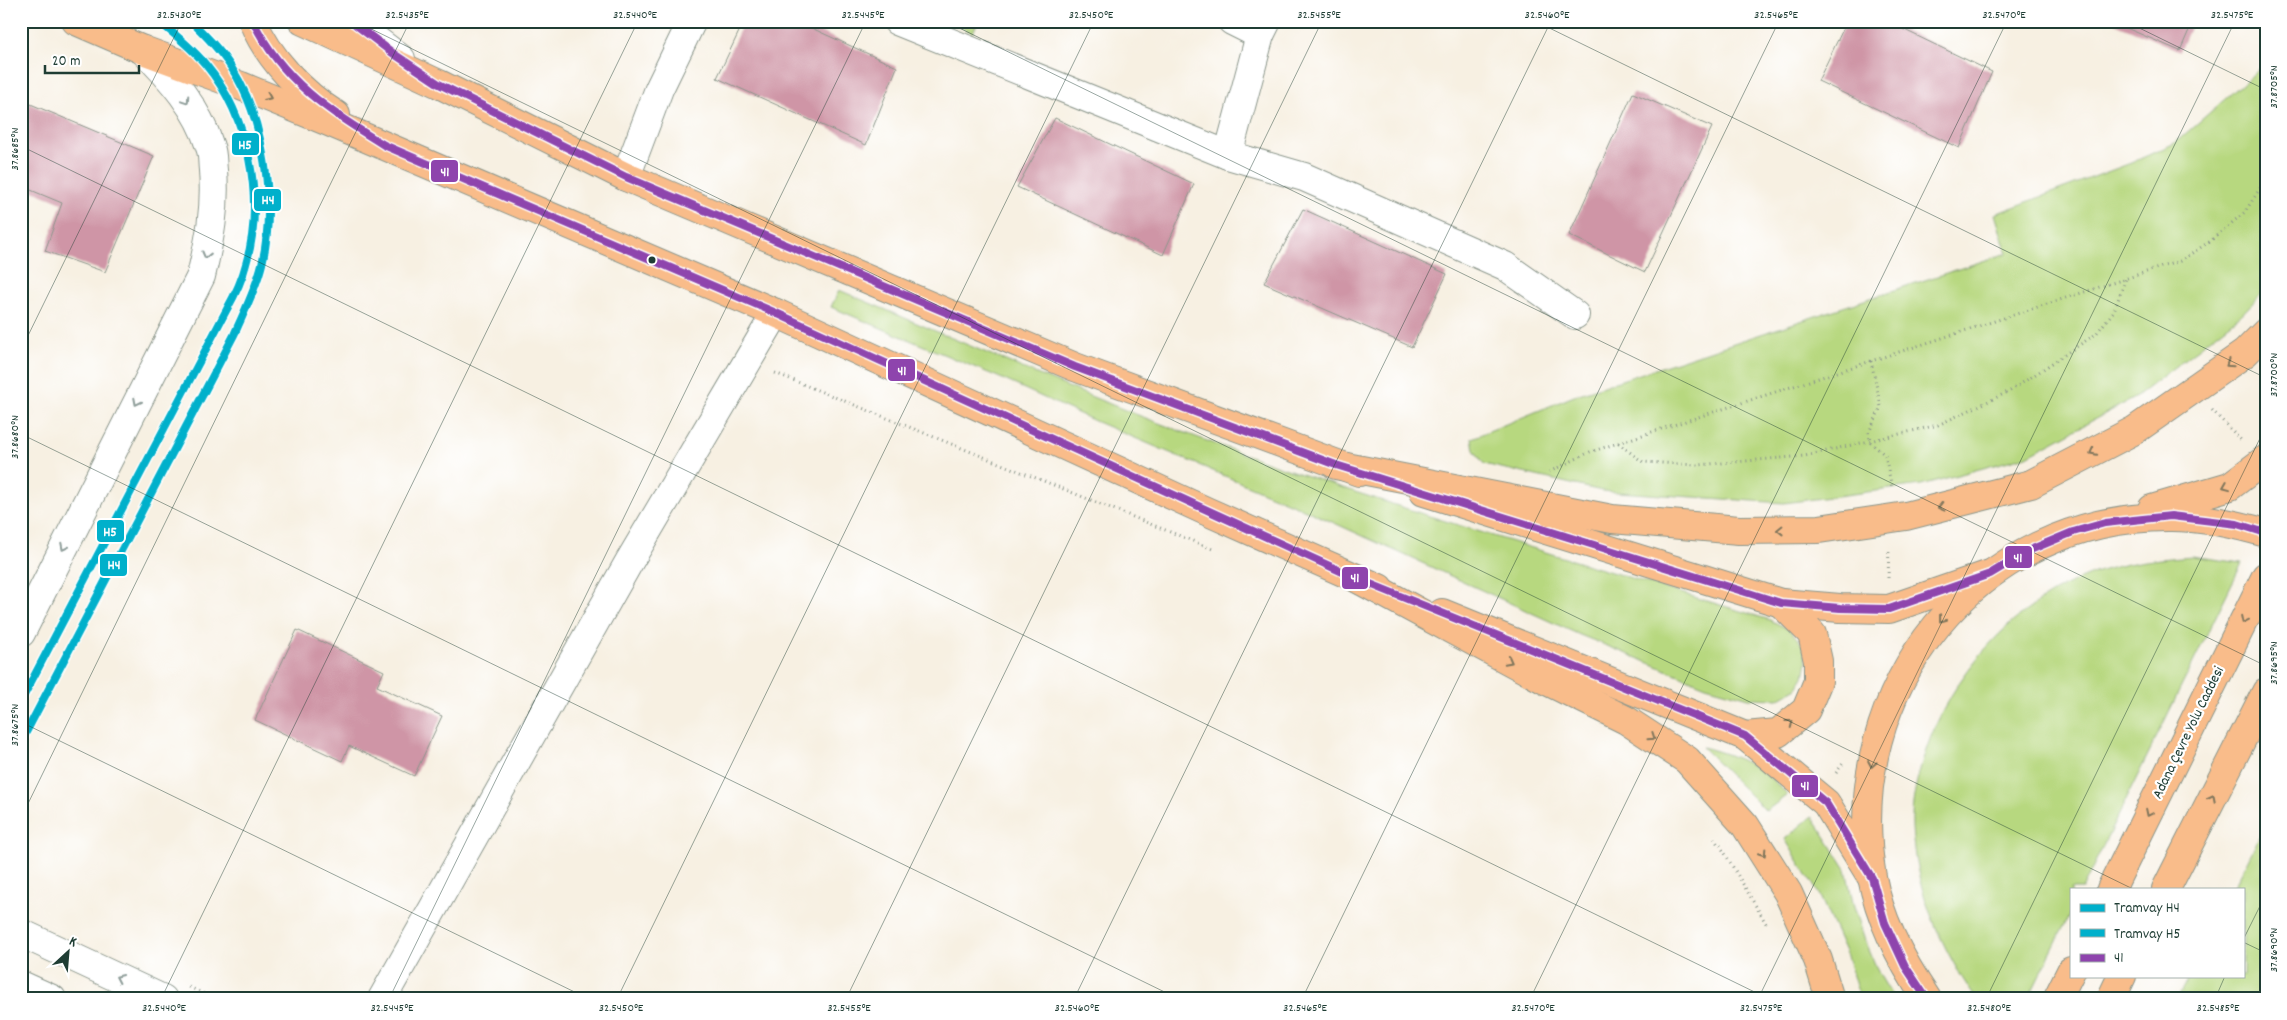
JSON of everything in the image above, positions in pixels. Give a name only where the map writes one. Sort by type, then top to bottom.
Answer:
[{"type":"main road","points":[[76,21],[143,50],[241,86],[384,145],[776,313],[1358,579],[1745,736],[1826,803],[1872,878]]},
{"type":"main road","points":[[253,21],[280,64],[307,94],[334,114],[384,145]]},
{"type":"main road","points":[[303,21],[439,84],[626,177],[1075,367],[1336,465],[1781,603],[1840,608],[1889,608],[1990,574]]},
{"type":"main road","points":[[1336,465],[1612,519],[1739,530],[1819,529],[1906,516],[2031,484],[2135,430],[2245,353],[2266,332]]},
{"type":"main road","points":[[1915,999],[1905,966],[1885,923],[1872,878],[1866,821],[1871,764],[1886,708],[1912,658],[1941,620],[1990,574],[2030,550],[2073,532],[2230,486],[2264,460]]},
{"type":"main road","points":[[2073,532],[2105,523],[2171,516],[2229,523],[2266,533]]},
{"type":"main road","name":"Adana Çevre Yolu Caddesi","points":[[2111,888],[2266,576]]},
{"type":"main road","points":[[1358,579],[1545,680],[1626,720],[1687,760],[1745,826],[1788,892],[1818,960],[1830,999]]},
{"type":"main road","points":[[1745,736],[1778,733],[1806,710],[1818,681],[1818,661],[1812,634],[1781,603]]},
{"type":"main road","points":[[2167,888],[2266,692]]},
{"type":"main road","points":[[1905,966],[1927,999]]},
{"type":"main road","points":[[2057,999],[2070,973]]},
{"type":"main road","points":[[2111,999],[2121,978]]},
{"type":"street","points":[[352,21],[394,54],[439,84]]},
{"type":"street","points":[[626,177],[659,89],[692,21]]},
{"type":"street","points":[[897,21],[1228,155],[1304,177],[1505,266],[1575,315]]},
{"type":"street","points":[[1228,155],[1263,28],[1232,21]]},
{"type":"street","points":[[21,633],[201,276],[212,232],[214,189],[211,148],[193,111],[172,78],[143,50]]},
{"type":"street","points":[[382,999],[629,562],[776,313]]},
{"type":"street","points":[[21,933],[163,999]]},
{"type":"street","points":[[21,985],[52,999]]},
{"type":"path","points":[[1549,472],[1590,452],[2180,261],[2209,242],[2245,212],[2266,179]]},
{"type":"path","points":[[1618,443],[1643,462],[1698,465],[1804,456],[1938,425],[2010,391],[2096,334],[2114,311],[2126,278]]},
{"type":"path","points":[[1871,361],[1882,407],[1869,432],[1870,442],[1886,455],[1892,484],[1889,608]]},
{"type":"path","points":[[748,362],[1218,552]]},
{"type":"path","points":[[2192,390],[2264,460]]},
{"type":"path","points":[[1800,782],[1835,774],[1846,758]]},
{"type":"path","points":[[1719,846],[1745,826]]},
{"type":"path","points":[[1711,832],[1768,926]]},
{"type":"green space","points":[[948,21],[978,21],[973,33]]},
{"type":"green space","points":[[2266,63],[2266,289],[2242,314],[2136,397],[2027,456],[1921,485],[1784,503],[1602,491],[1484,464],[1474,450],[1472,438],[1579,394],[2007,253],[1995,214],[2131,163],[2175,143]]},
{"type":"green space","points":[[839,290],[1076,390],[1221,446],[1426,515],[1770,620],[1790,630],[1802,644],[1807,661],[1804,677],[1797,688],[1778,699],[1749,698],[1706,686],[1580,635],[1308,511],[831,307]]},
{"type":"green space","points":[[2192,556],[2242,563],[2082,888],[2070,888],[2070,914],[2028,999],[1976,999],[1963,980],[1932,918],[1924,896],[1914,850],[1912,808],[1915,790],[1919,771],[1936,724],[1968,670],[2011,623],[2036,604],[2063,587],[2092,574],[2116,567],[2167,558]]},
{"type":"green space","points":[[1702,747],[1726,754],[1749,764],[1770,778],[1787,795],[1766,811]]},
{"type":"green space","points":[[1812,816],[1846,869],[1853,903],[1865,940],[1879,974],[1894,999],[1860,999],[1847,956],[1819,894],[1785,839]]},
{"type":"green space","points":[[2266,824],[2266,999],[2177,999],[2188,978],[2244,978],[2244,888],[2234,888]]},
{"type":"building","points":[[744,21],[796,21],[897,67],[866,145],[717,78]]},
{"type":"building","points":[[1847,21],[1886,21],[1992,72],[1959,148],[1818,81]]},
{"type":"building","points":[[2110,21],[2193,21],[2180,51]]},
{"type":"building","points":[[1633,93],[1712,127],[1645,272],[1569,235]]},
{"type":"building","points":[[21,100],[154,156],[105,272],[45,251],[62,203],[21,186]]},
{"type":"building","points":[[1055,118],[1194,184],[1163,255],[1017,187]]},
{"type":"building","points":[[1303,209],[1447,274],[1412,347],[1264,283]]},
{"type":"building","points":[[297,630],[384,671],[377,686],[442,716],[414,776],[349,746],[342,761],[255,720]]},
{"type":"tram line","name":"H5","points":[[21,701],[233,298],[244,270],[252,239],[254,213],[253,186],[243,134],[233,109],[221,86],[206,65],[184,42],[158,21]]},
{"type":"tram line","name":"H4","points":[[21,742],[234,335],[253,291],[262,264],[268,215],[267,189],[264,162],[252,111],[243,88],[231,67],[191,21]]},
{"type":"transit line","name":"41","points":[[253,21],[278,61],[293,78],[326,107],[384,145],[776,313],[1358,579],[1745,736],[1826,803],[1872,878],[1885,923],[1905,966],[1927,999]]},
{"type":"transit line","name":"41","points":[[351,21],[394,54],[439,84],[626,177],[1075,367],[1336,465],[1781,603],[1840,608],[1889,609],[1990,574],[2030,550],[2073,532],[2105,523],[2171,516],[2237,524],[2266,533]]}]
